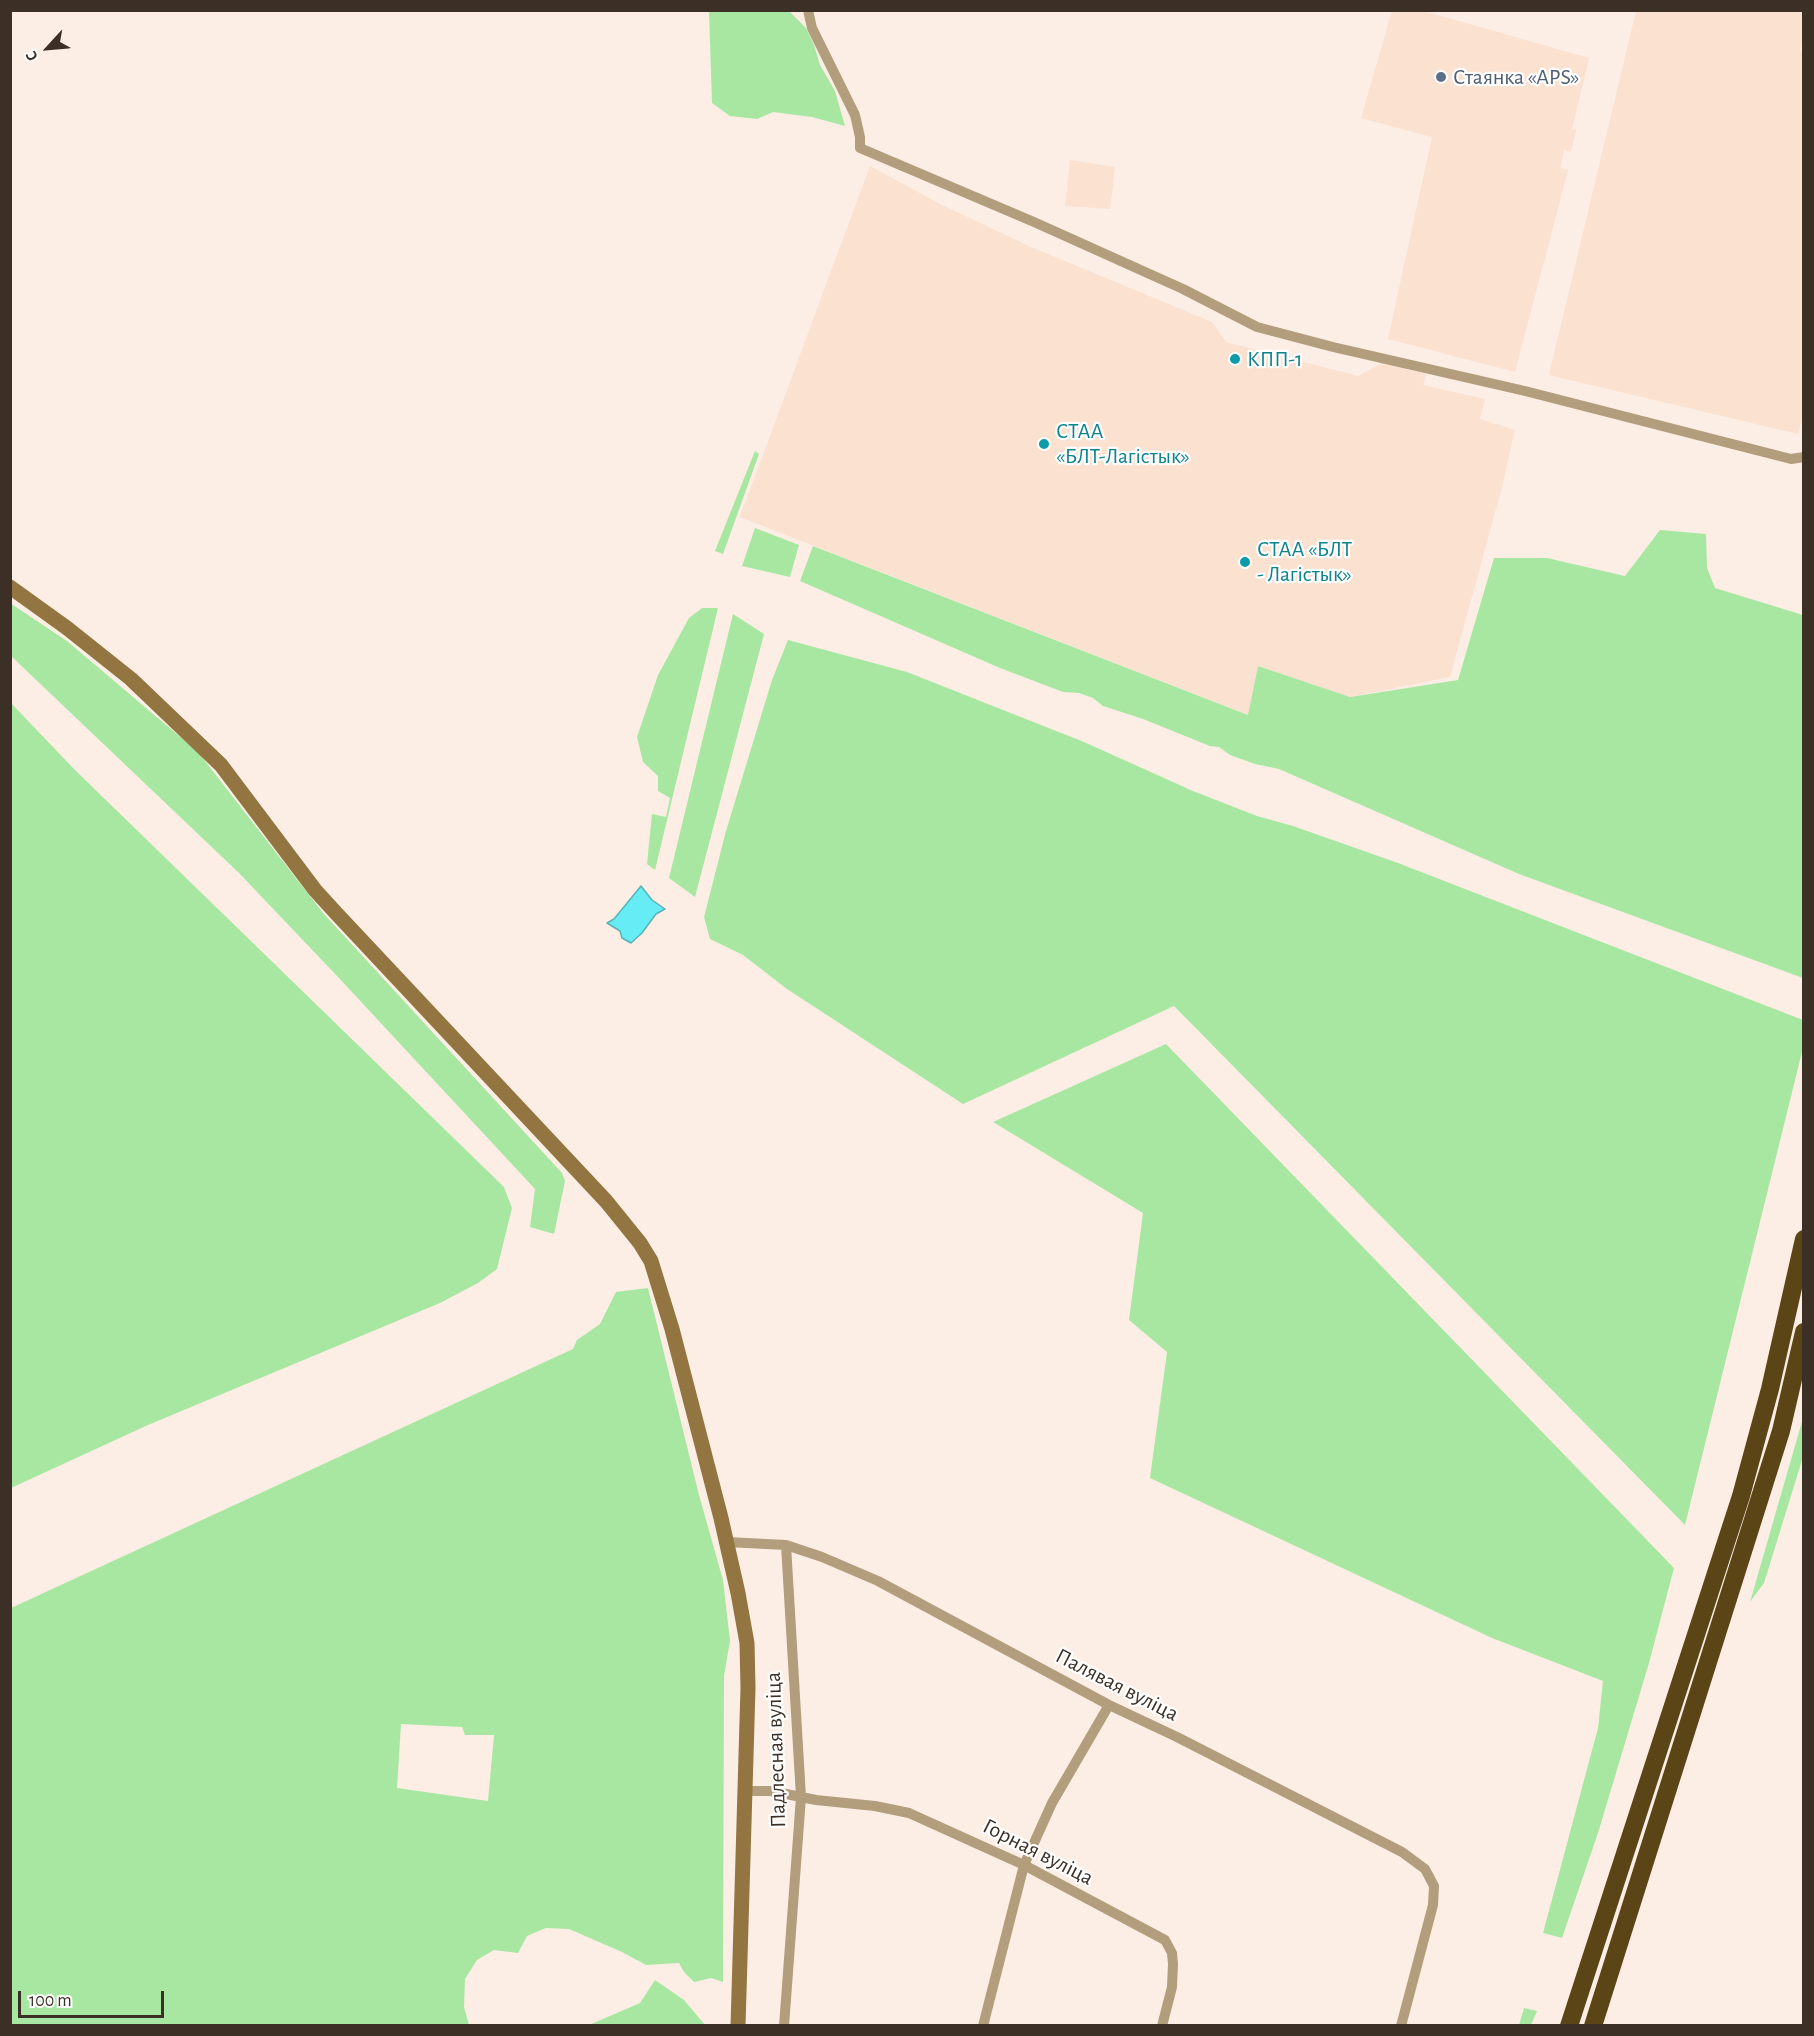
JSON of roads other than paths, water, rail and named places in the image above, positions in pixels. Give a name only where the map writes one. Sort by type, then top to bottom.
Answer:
[{"type":"highway","points":[[1569,2025],[1741,1496],[1770,1389],[1803,1239]]},
{"type":"highway","points":[[1593,2025],[1781,1431],[1803,1332]]},
{"type":"highway","points":[[1781,1431],[1803,1379]]},
{"type":"street","points":[[808,10],[812,28],[855,115],[860,148],[1042,225],[1257,327],[1333,347],[1525,391],[1791,459],[1803,456]]},
{"type":"street","points":[[10,587],[68,628],[123,673],[221,765],[315,890],[606,1201],[640,1243],[651,1261],[661,1290],[727,1542],[744,1618],[747,1643],[748,1688],[738,2025]]},
{"type":"street","name":"Палявая вуліца","points":[[727,1542],[786,1545],[878,1581],[1109,1705],[1177,1737],[1402,1852],[1425,1869],[1434,1886],[1433,1905],[1401,2025]]},
{"type":"street","name":"Падлесная вуліца","points":[[784,2025],[801,1797],[786,1545]]},
{"type":"street","points":[[983,2025],[1024,1865],[1052,1803],[1109,1705]]},
{"type":"street","name":"Горная вуліца","points":[[744,1791],[771,1791],[909,1813],[1024,1865],[1165,1940],[1172,1953],[1173,1964],[1172,1987],[1162,2025]]},
{"type":"water","points":[[641,886],[652,900],[665,909],[656,914],[642,933],[631,943],[622,938],[620,931],[607,923],[614,919]]},
{"type":"place","name":"Стаянка «APS»","points":[[1441,77]]},
{"type":"place","name":"КПП-1","points":[[1235,359]]},
{"type":"place","name":"СТАА «БЛТ-Лагістык»","points":[[1044,444]]},
{"type":"place","name":"СТАА «БЛТ - Лагістык»","points":[[1245,562]]}]
